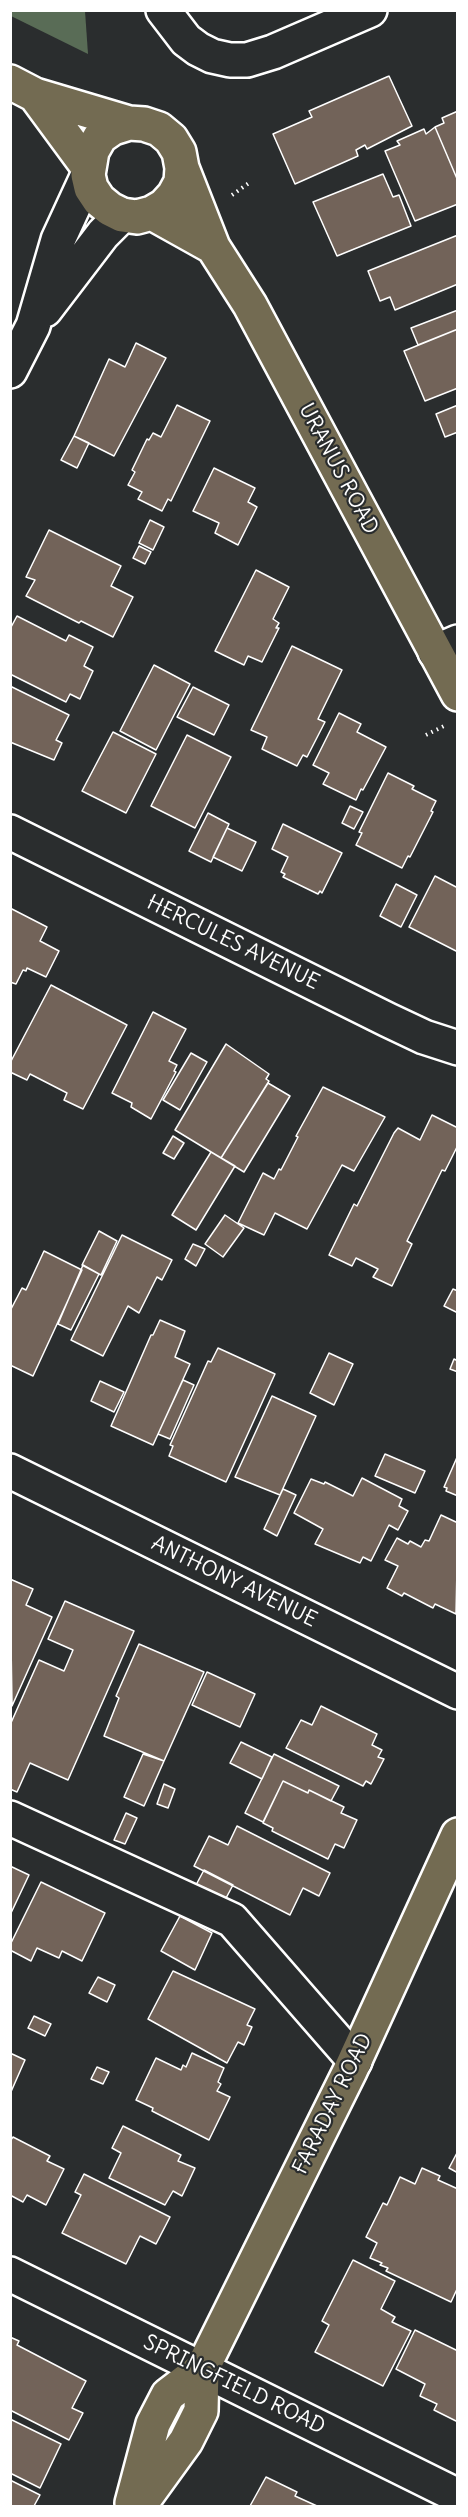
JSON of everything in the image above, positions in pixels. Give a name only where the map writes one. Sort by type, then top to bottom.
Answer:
[{"type":"main road","name":"URANUS ROAD","points":[[23,89],[129,123],[144,124],[159,129],[171,139],[179,152],[182,168],[213,248],[250,305],[446,647],[458,694]]},
{"type":"main road","name":"URANUS ROAD","points":[[23,89],[88,171],[91,188],[99,200],[110,209],[137,214],[213,248]]},
{"type":"main road","points":[[88,171],[92,151],[100,137],[113,128],[129,123]]},
{"type":"main road","points":[[137,214],[164,206],[174,195],[181,182],[182,168]]},
{"type":"main road","name":"FARADAY ROAD","points":[[139,2506],[186,2441],[201,2411],[202,2369],[355,2061],[458,1835]]},
{"type":"main road","name":"FARADAY ROAD","points":[[131,2506],[153,2424],[168,2395],[202,2369]]},
{"type":"street","points":[[163,10],[186,40],[198,49],[230,60],[247,60],[273,52],[370,10]]},
{"type":"street","points":[[33,326],[58,240],[88,171]]},
{"type":"street","points":[[10,371],[33,326],[103,234],[137,214]]},
{"type":"street","name":"HERCULES AVENUE","points":[[10,832],[388,1020],[458,1048]]},
{"type":"street","name":"ANTHONY AVENUE","points":[[10,1471],[458,1692]]},
{"type":"street","points":[[10,1818],[232,1920],[355,2061]]},
{"type":"street","name":"SPRINGFIELD ROAD","points":[[10,2274],[458,2496]]},
{"type":"green space","points":[[10,11],[85,11],[88,54],[11,16]]},
{"type":"building","points":[[389,76],[412,126],[367,149],[365,145],[356,150],[358,156],[295,184],[273,134],[312,117],[309,111]]},
{"type":"building","points":[[458,111],[458,181],[435,127],[444,123],[442,118]]},
{"type":"building","points":[[435,127],[458,181],[458,204],[415,221],[385,151],[400,145],[397,141],[424,129],[426,134]]},
{"type":"building","points":[[383,174],[393,197],[399,195],[411,226],[337,256],[313,202]]},
{"type":"building","points":[[458,235],[458,284],[395,310],[390,297],[380,301],[368,271]]},
{"type":"building","points":[[458,310],[458,329],[418,345],[411,328]]},
{"type":"building","points":[[458,329],[458,388],[425,401],[404,351]]},
{"type":"building","points":[[136,343],[166,358],[114,456],[74,436],[109,359],[125,367]]},
{"type":"building","points":[[177,405],[210,421],[171,501],[168,499],[162,511],[138,499],[142,492],[128,485],[135,472],[132,470],[147,439],[149,440],[153,433],[161,437]]},
{"type":"building","points":[[458,405],[458,432],[445,437],[436,414]]},
{"type":"building","points":[[74,436],[89,443],[77,468],[61,460]]},
{"type":"building","points":[[214,468],[255,488],[248,502],[257,507],[238,545],[215,533],[219,523],[193,511]]},
{"type":"building","points":[[150,520],[164,527],[153,550],[139,543]]},
{"type":"building","points":[[49,530],[121,566],[111,586],[133,597],[113,637],[81,621],[79,623],[26,596],[35,580],[26,577]]},
{"type":"building","points":[[139,546],[151,552],[145,564],[133,558]]},
{"type":"building","points":[[256,570],[289,587],[273,619],[279,623],[276,628],[279,628],[262,662],[248,656],[244,665],[215,651]]},
{"type":"building","points":[[17,616],[66,641],[69,635],[93,647],[84,666],[93,671],[80,699],[70,694],[66,702],[10,674],[10,629]]},
{"type":"building","points":[[292,646],[342,670],[318,719],[325,722],[307,757],[303,755],[297,766],[262,749],[267,737],[251,730]]},
{"type":"building","points":[[154,665],[190,684],[156,750],[120,731]]},
{"type":"building","points":[[10,686],[69,715],[56,740],[62,743],[54,760],[10,742]]},
{"type":"building","points":[[193,687],[229,705],[214,735],[177,717]]},
{"type":"building","points":[[339,713],[361,724],[357,732],[386,747],[356,800],[323,784],[329,773],[313,765]]},
{"type":"building","points":[[113,732],[156,754],[126,813],[82,791]]},
{"type":"building","points":[[187,735],[231,757],[195,828],[151,806]]},
{"type":"building","points":[[388,773],[414,786],[412,789],[436,801],[431,811],[433,812],[402,868],[356,845],[362,833],[359,832]]},
{"type":"building","points":[[350,806],[363,812],[354,829],[342,823]]},
{"type":"building","points":[[208,813],[229,824],[211,862],[189,851]]},
{"type":"building","points":[[283,824],[342,853],[322,893],[320,891],[318,894],[283,877],[285,874],[281,872],[288,857],[272,849]]},
{"type":"building","points":[[227,828],[256,842],[242,871],[213,857]]},
{"type":"building","points":[[435,876],[458,888],[458,952],[409,927]]},
{"type":"building","points":[[396,884],[417,895],[401,927],[380,916]]},
{"type":"building","points":[[10,908],[47,927],[40,941],[59,951],[46,977],[27,968],[26,971],[23,970],[16,984],[10,982]]},
{"type":"building","points":[[51,985],[127,1025],[83,1109],[64,1100],[67,1093],[30,1074],[27,1080],[10,1072],[10,1063]]},
{"type":"building","points":[[153,1012],[186,1029],[169,1061],[177,1065],[174,1071],[176,1072],[151,1119],[131,1107],[132,1103],[112,1093]]},
{"type":"building","points":[[226,1044],[269,1074],[266,1079],[269,1081],[221,1158],[175,1130]]},
{"type":"building","points":[[191,1053],[207,1062],[180,1110],[163,1100]]},
{"type":"building","points":[[268,1083],[290,1096],[244,1172],[221,1158]]},
{"type":"building","points":[[323,1087],[385,1117],[354,1171],[342,1165],[307,1229],[275,1213],[264,1235],[238,1223],[263,1173],[274,1179],[279,1169],[281,1170],[298,1137],[296,1136]]},
{"type":"building","points":[[432,1115],[458,1128],[458,1145],[445,1171],[442,1170],[407,1241],[412,1244],[392,1286],[373,1277],[378,1269],[356,1258],[352,1266],[329,1255],[354,1204],[357,1206],[394,1133],[398,1128],[420,1140]]},
{"type":"building","points":[[173,1136],[184,1143],[174,1159],[163,1153]]},
{"type":"building","points":[[211,1152],[235,1166],[196,1230],[172,1215]]},
{"type":"building","points":[[225,1215],[244,1228],[223,1257],[205,1244]]},
{"type":"building","points":[[99,1231],[117,1241],[101,1275],[82,1265]]},
{"type":"building","points":[[122,1235],[172,1260],[162,1280],[157,1277],[139,1313],[128,1306],[103,1356],[71,1340]]},
{"type":"building","points":[[193,1244],[205,1249],[196,1266],[185,1259]]},
{"type":"building","points":[[44,1251],[82,1270],[33,1376],[10,1365],[10,1311],[22,1288],[26,1290]]},
{"type":"building","points":[[83,1265],[99,1274],[71,1330],[58,1324]]},
{"type":"building","points":[[453,1289],[458,1291],[458,1313],[444,1306]]},
{"type":"building","points":[[160,1320],[185,1331],[175,1357],[190,1364],[153,1445],[111,1426],[151,1335]]},
{"type":"building","points":[[218,1348],[275,1374],[226,1482],[169,1456],[173,1446],[170,1445],[208,1361],[211,1362]]},
{"type":"building","points":[[329,1353],[353,1364],[334,1405],[310,1393]]},
{"type":"building","points":[[454,1359],[458,1361],[458,1372],[450,1369]]},
{"type":"building","points":[[183,1380],[194,1385],[170,1439],[158,1434]]},
{"type":"building","points":[[100,1381],[124,1392],[114,1412],[91,1401]]},
{"type":"building","points":[[272,1396],[316,1416],[280,1495],[235,1477]]},
{"type":"building","points":[[385,1454],[425,1471],[415,1493],[375,1476]]},
{"type":"building","points":[[458,1455],[458,1496],[446,1491],[447,1488],[444,1487]]},
{"type":"building","points":[[362,1478],[402,1499],[399,1506],[408,1511],[398,1530],[389,1525],[371,1561],[363,1557],[360,1563],[315,1544],[323,1529],[294,1513],[311,1479],[324,1484],[325,1482],[353,1496]]},
{"type":"building","points":[[283,1489],[296,1495],[277,1536],[264,1529]]},
{"type":"building","points":[[441,1515],[458,1523],[456,1614],[435,1604],[433,1608],[404,1593],[402,1596],[387,1588],[398,1566],[385,1560],[397,1538],[421,1547],[425,1540],[429,1541]]},
{"type":"building","points":[[10,1579],[33,1589],[26,1605],[52,1617],[12,1706]]},
{"type":"building","points":[[65,1601],[134,1631],[68,1780],[30,1763],[17,1792],[10,1789],[10,1725],[39,1660],[64,1671],[73,1650],[48,1639]]},
{"type":"building","points":[[139,1644],[204,1672],[164,1761],[104,1736],[119,1698],[116,1696]]},
{"type":"building","points":[[207,1672],[255,1694],[240,1727],[192,1705]]},
{"type":"building","points":[[321,1706],[377,1734],[372,1745],[382,1750],[378,1757],[384,1759],[371,1784],[366,1781],[363,1786],[286,1748],[301,1720],[312,1725]]},
{"type":"building","points":[[241,1742],[272,1757],[262,1779],[230,1763]]},
{"type":"building","points":[[143,1754],[164,1761],[144,1806],[124,1797]]},
{"type":"building","points":[[274,1754],[339,1786],[331,1801],[283,1781],[263,1822],[245,1813]]},
{"type":"building","points":[[283,1781],[308,1793],[309,1790],[344,1807],[341,1813],[357,1820],[344,1848],[335,1844],[328,1859],[272,1831],[273,1828],[263,1823]]},
{"type":"building","points":[[164,1784],[175,1789],[168,1808],[157,1804]]},
{"type":"building","points":[[126,1813],[137,1818],[125,1844],[114,1840]]},
{"type":"building","points":[[237,1826],[330,1873],[319,1896],[303,1888],[290,1915],[194,1866],[209,1836],[228,1845]]},
{"type":"building","points":[[10,1866],[29,1875],[11,1913],[10,1913]]},
{"type":"building","points":[[204,1870],[233,1885],[225,1900],[196,1885]]},
{"type":"building","points":[[41,1882],[105,1913],[82,1961],[62,1951],[59,1958],[37,1948],[31,1961],[10,1950],[10,1945]]},
{"type":"building","points":[[180,1916],[212,1933],[195,1970],[161,1951]]},
{"type":"building","points":[[173,1971],[255,2009],[247,2025],[252,2027],[244,2045],[238,2042],[227,2063],[148,2019]]},
{"type":"building","points":[[98,1977],[115,1985],[107,2002],[89,1993]]},
{"type":"building","points":[[34,2016],[51,2024],[45,2036],[28,2028]]},
{"type":"building","points":[[10,2053],[25,2060],[10,2094]]},
{"type":"building","points":[[192,2053],[224,2068],[217,2091],[230,2097],[209,2140],[152,2111],[153,2108],[136,2100],[156,2058],[181,2070],[183,2065],[186,2067]]},
{"type":"building","points":[[97,2067],[109,2072],[103,2084],[91,2079]]},
{"type":"building","points":[[123,2126],[181,2155],[178,2161],[195,2168],[182,2196],[173,2191],[165,2205],[109,2178],[121,2153],[112,2148]]},
{"type":"building","points":[[13,2137],[50,2156],[47,2161],[64,2169],[46,2205],[27,2195],[23,2202],[10,2195],[10,2141]]},
{"type":"building","points":[[458,2151],[458,2173],[449,2168]]},
{"type":"building","points":[[422,2168],[440,2176],[438,2180],[458,2189],[458,2287],[451,2302],[386,2271],[388,2268],[380,2265],[382,2263],[370,2258],[377,2243],[366,2237],[383,2203],[387,2205],[400,2177],[415,2184]]},
{"type":"building","points":[[84,2174],[170,2217],[156,2244],[140,2236],[126,2264],[62,2233],[81,2195],[75,2192]]},
{"type":"building","points":[[353,2260],[395,2281],[381,2309],[395,2317],[392,2322],[411,2331],[383,2386],[315,2352],[329,2325],[322,2321]]},
{"type":"building","points":[[415,2330],[458,2351],[458,2422],[434,2410],[437,2404],[420,2396],[425,2384],[396,2369]]},
{"type":"building","points":[[10,2337],[19,2341],[17,2345],[86,2381],[72,2408],[83,2413],[69,2440],[10,2410]]},
{"type":"building","points":[[10,2419],[61,2444],[40,2488],[10,2473]]},
{"type":"building","points":[[266,2477],[297,2492],[295,2496],[317,2506],[250,2506]]},
{"type":"building","points":[[10,2480],[40,2495],[34,2506],[10,2506]]}]
